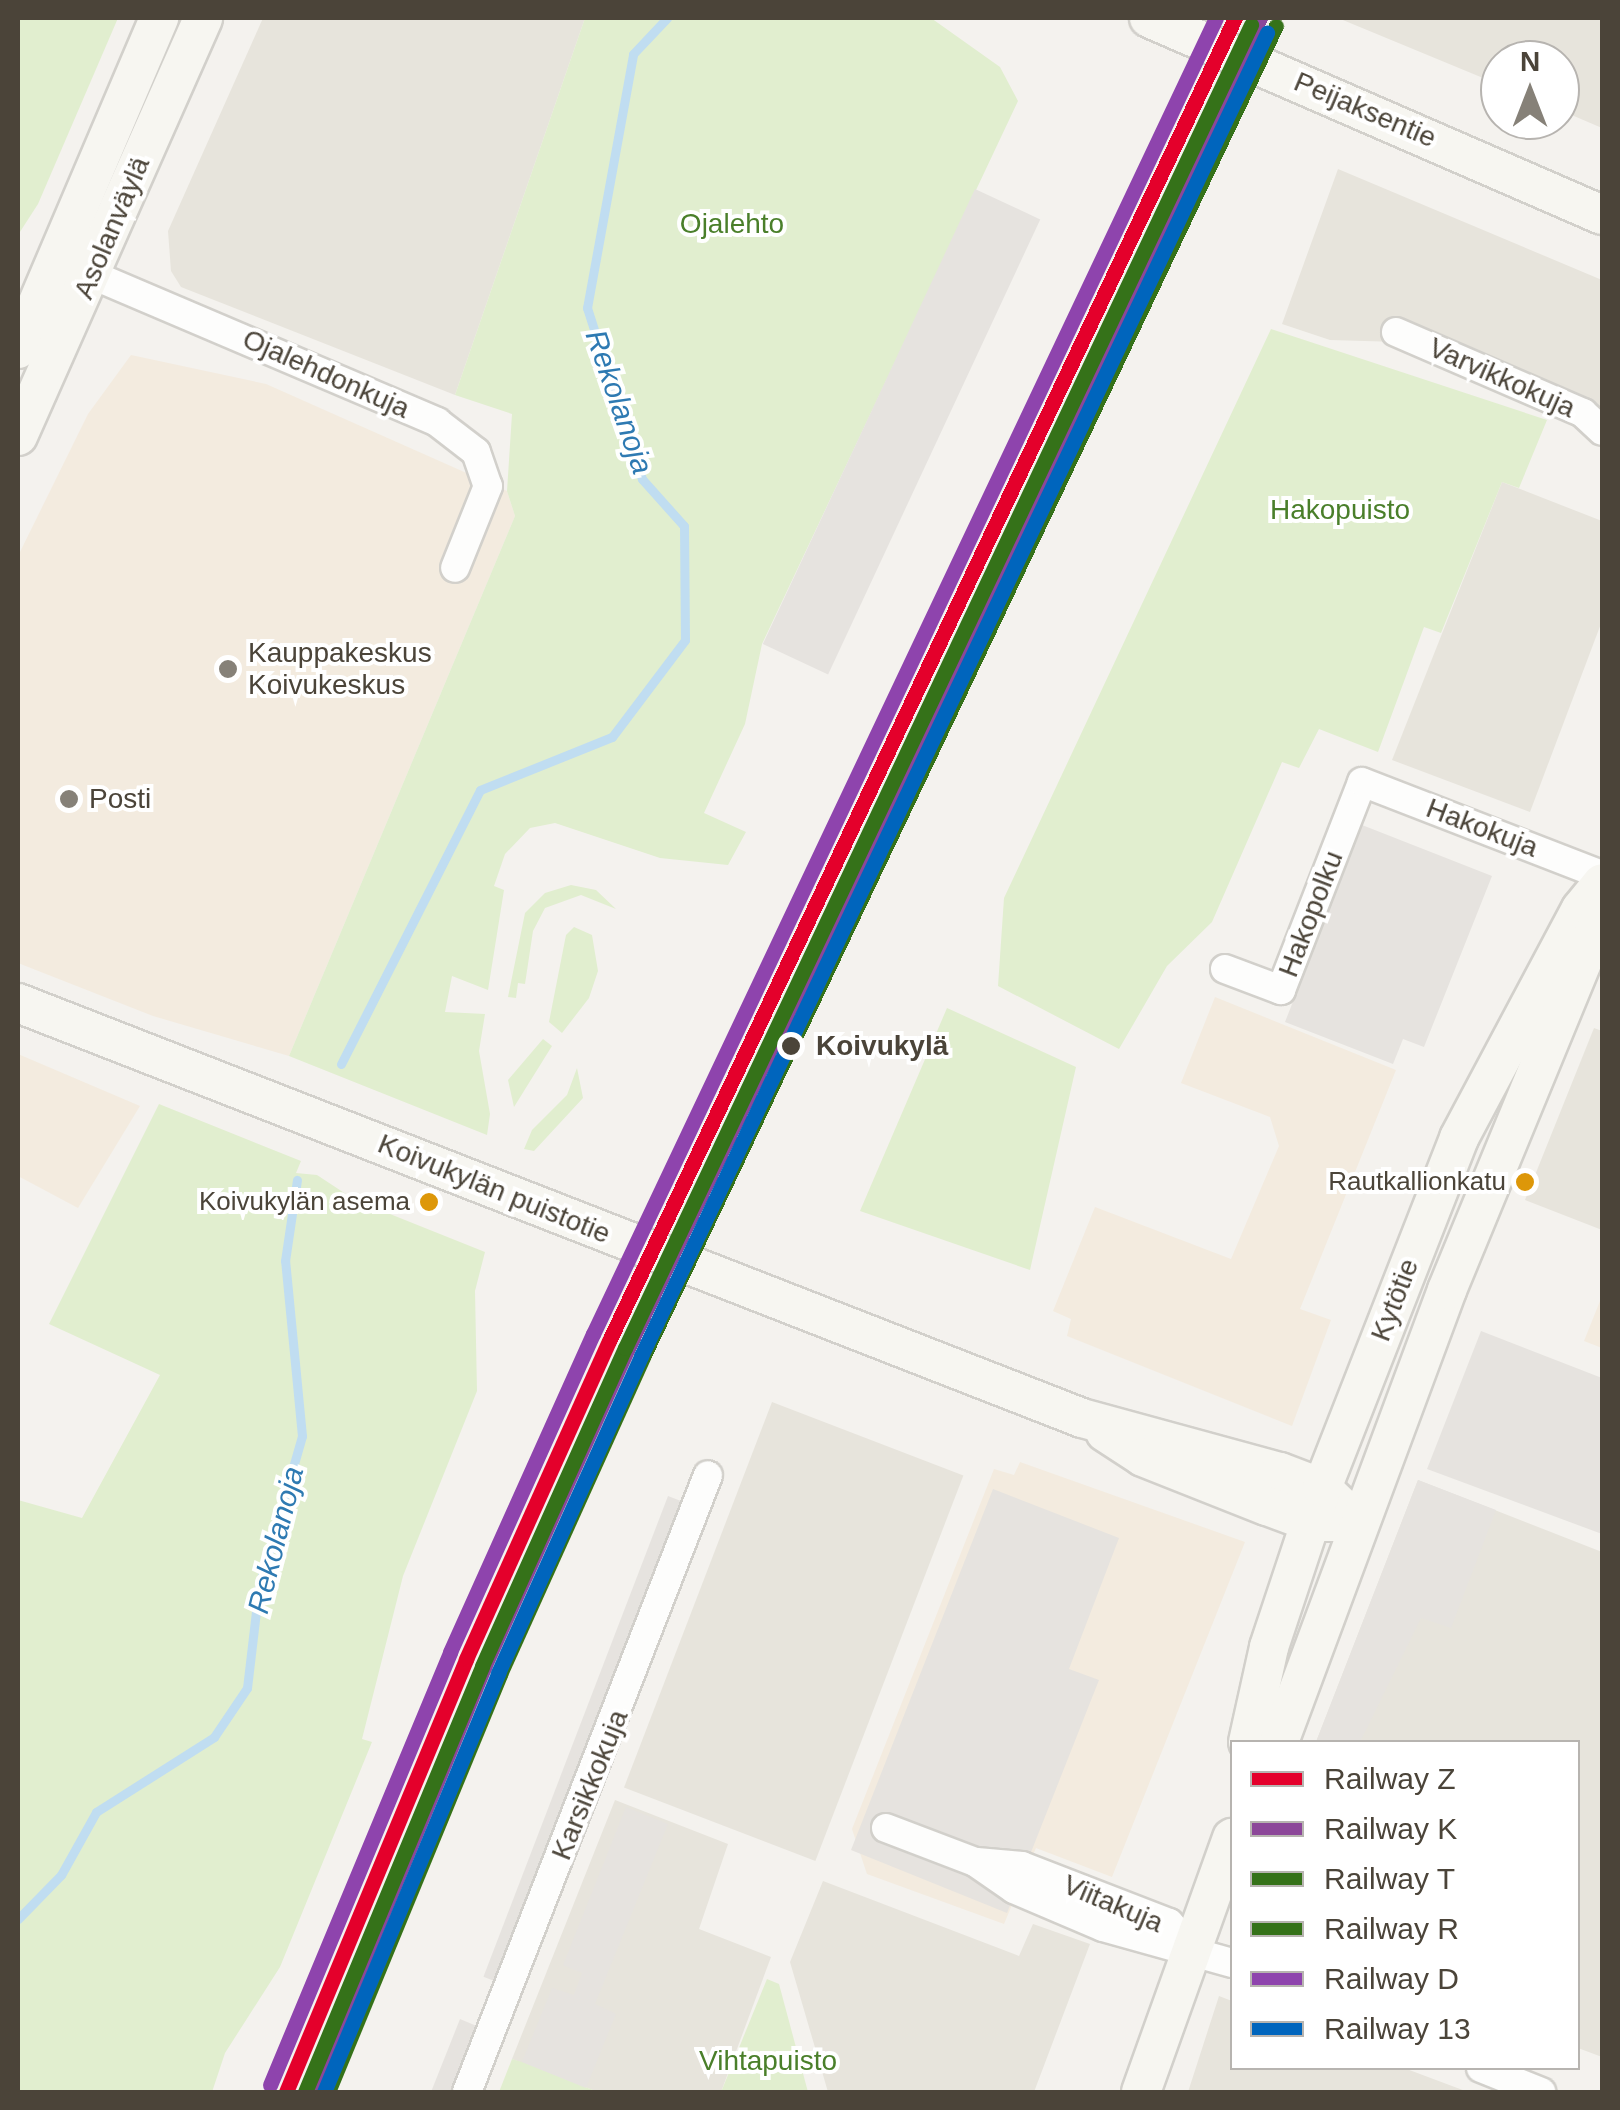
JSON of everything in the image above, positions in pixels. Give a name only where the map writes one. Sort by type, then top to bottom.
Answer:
[{"type":"street","name":"Asolanväylä","points":[[18,350],[159,18]]},
{"type":"street","name":"Asolanväylä","points":[[18,436],[202,18]]},
{"type":"street","name":"Peijaksentie","points":[[1149,18],[1595,206]]},
{"type":"street","name":"Ojalehdonkuja","points":[[56,258],[437,422],[476,452],[488,486],[455,568]]},
{"type":"street","name":"Varvikkokuja","points":[[1396,332],[1584,413],[1602,431]]},
{"type":"street","name":"Hakokuja","points":[[1362,782],[1602,874]]},
{"type":"street","name":"Hakopolku","points":[[1225,969],[1281,990],[1362,782]]},
{"type":"street","name":"Kytötie","points":[[1248,1740],[1269,1647],[1316,1505],[1459,1138],[1582,909],[1602,883]]},
{"type":"street","name":"Kytötie","points":[[1280,1740],[1357,1522],[1602,908]]},
{"type":"street","name":"Koivukylän puistotie","points":[[18,1003],[1082,1418],[1154,1432],[1357,1522]]},
{"type":"street","name":"Karsikkokuja","points":[[467,2092],[708,1475]]},
{"type":"street","name":"Viitakuja","points":[[886,1828],[976,1862],[1022,1866],[1169,1923],[1191,1947],[1230,1963]]},
{"type":"street","points":[[1141,2092],[1230,1843]]},
{"type":"street","points":[[1486,2070],[1542,2092]]},
{"type":"shaded area","points":[[263,18],[585,18],[455,395],[181,287],[171,271],[168,231]]},
{"type":"shaded area","points":[[1338,18],[1602,18],[1602,128],[1580,119],[1580,40],[1480,40],[1480,77]]},
{"type":"shaded area","points":[[1338,169],[1602,280],[1602,428],[1433,343],[1330,340],[1282,324]]},
{"type":"shaded area","points":[[975,189],[1040,219],[828,674],[763,644]]},
{"type":"shaded area","name":"Kauppakeskus Koivukeskus","points":[[131,355],[266,384],[507,491],[515,516],[289,1056],[153,1016],[18,963],[18,556],[88,414]]},
{"type":"shaded area","points":[[1502,482],[1602,521],[1602,621],[1530,812],[1392,760]]},
{"type":"shaded area","points":[[1362,825],[1492,876],[1424,1047],[1403,1039],[1393,1064],[1285,1022]]},
{"type":"shaded area","points":[[1215,997],[1396,1070],[1300,1309],[1331,1320],[1292,1426],[1067,1336],[1071,1319],[1053,1311],[1095,1207],[1231,1259],[1279,1146],[1270,1117],[1181,1083]]},
{"type":"shaded area","points":[[1594,1028],[1602,1031],[1602,1230],[1525,1200]]},
{"type":"shaded area","points":[[18,1054],[140,1106],[78,1208],[18,1176]]},
{"type":"shaded area","points":[[1602,1296],[1602,1348],[1584,1341]]},
{"type":"shaded area","points":[[1481,1331],[1602,1378],[1602,1534],[1427,1469]]},
{"type":"shaded area","points":[[772,1402],[963,1475],[815,1861],[624,1788]]},
{"type":"shaded area","points":[[1020,1462],[1245,1542],[1112,1877],[1036,1848],[1004,1924],[867,1874],[852,1829],[994,1469],[1014,1475]]},
{"type":"shaded area","points":[[1418,1480],[1602,1552],[1602,2057],[1580,2049],[1580,1740],[1317,1740]]},
{"type":"shaded area","points":[[1418,1480],[1496,1510],[1451,1628],[1421,1618],[1361,1740],[1317,1740]]},
{"type":"shaded area","points":[[993,1489],[1119,1538],[1069,1669],[1099,1680],[1007,1913],[851,1850]]},
{"type":"shaded area","points":[[668,1496],[700,1508],[515,1989],[483,1977]]},
{"type":"shaded area","points":[[615,1800],[728,1844],[699,1929],[771,1957],[721,2092],[598,2092],[512,2059]]},
{"type":"shaded area","points":[[626,1807],[668,1824],[595,2004],[616,2014],[586,2088],[522,2062],[552,1988],[574,1995],[582,1973],[563,1965]]},
{"type":"shaded area","points":[[823,1881],[1019,1956],[1033,1924],[1090,1944],[1034,2092],[828,2092],[790,1962]]},
{"type":"shaded area","points":[[1219,1996],[1230,2000],[1230,2070],[1409,2070],[1468,2092],[1188,2092]]},
{"type":"shaded area","points":[[460,2019],[491,2032],[467,2092],[431,2092]]},
{"type":"green space","points":[[18,18],[118,18],[38,204],[18,235]]},
{"type":"green space","name":"Ojalehto","points":[[585,18],[931,18],[1000,67],[1018,101],[762,644],[745,724],[704,813],[746,832],[728,865],[660,858],[555,823],[530,828],[505,854],[494,886],[504,890],[488,990],[452,976],[445,1012],[485,1014],[479,1051],[490,1114],[487,1135],[289,1056],[515,516],[507,491],[512,414],[455,395]]},
{"type":"green space","name":"Hakopuisto","points":[[1271,329],[1547,420],[1519,488],[1502,482],[1441,633],[1424,627],[1378,752],[1319,729],[1299,768],[1282,762],[1212,922],[1167,966],[1119,1049],[998,986],[1004,898]]},
{"type":"green space","points":[[571,885],[596,890],[616,909],[581,895],[545,908],[533,931],[525,984],[518,983],[516,998],[508,997],[525,913],[545,893]]},
{"type":"green space","points":[[574,927],[592,935],[598,971],[589,998],[562,1033],[549,1022],[566,935]]},
{"type":"green space","points":[[947,1008],[1076,1067],[1030,1270],[860,1211]]},
{"type":"green space","points":[[543,1039],[552,1046],[514,1107],[508,1080]]},
{"type":"green space","points":[[577,1068],[583,1098],[534,1151],[524,1149],[532,1130],[567,1095]]},
{"type":"green space","points":[[159,1104],[301,1161],[296,1173],[317,1175],[355,1200],[485,1252],[475,1291],[477,1391],[403,1576],[362,1739],[372,1742],[280,1967],[225,2053],[212,2092],[18,2092],[18,1500],[82,1518],[160,1375],[49,1324]]},
{"type":"green space","name":"Vihtapuisto","points":[[767,1979],[779,1984],[808,2092],[721,2092]]},
{"type":"green space","points":[[512,2059],[522,2062],[598,2092],[499,2092]]},
{"type":"waterway","name":"Rekolanoja","points":[[341,1064],[480,790],[612,737],[685,640],[684,526],[642,479],[587,308],[633,54],[667,18]]},
{"type":"waterway","name":"Rekolanoja","points":[[18,1919],[61,1875],[96,1812],[214,1737],[247,1688],[259,1586],[302,1436],[285,1261],[297,1180]]},
{"type":"rail line","name":"D","points":[[270,2085],[450,1652],[593,1334],[1216,18]]},
{"type":"rail line","name":"Z","points":[[286,2092],[466,1659],[609,1341],[1235,18]]},
{"type":"rail line","name":"K","points":[[309,2092],[484,1667],[627,1350],[1260,18]]},
{"type":"rail line","name":"R","points":[[305,2092],[482,1666],[625,1348],[1251,25]]},
{"type":"rail line","name":"T","points":[[328,2092],[500,1674],[643,1357],[1276,26]]},
{"type":"rail line","name":"13","points":[[324,2092],[498,1673],[641,1356],[1267,33]]},
{"type":"place","name":"Kauppakeskus Koivukeskus","points":[[228,669]]},
{"type":"place","name":"Posti","points":[[69,799]]},
{"type":"place","name":"Koivukylä","points":[[791,1046]]},
{"type":"place","name":"Rautkallionkatu","points":[[1525,1182]]},
{"type":"place","name":"Koivukylän asema","points":[[429,1202]]}]
